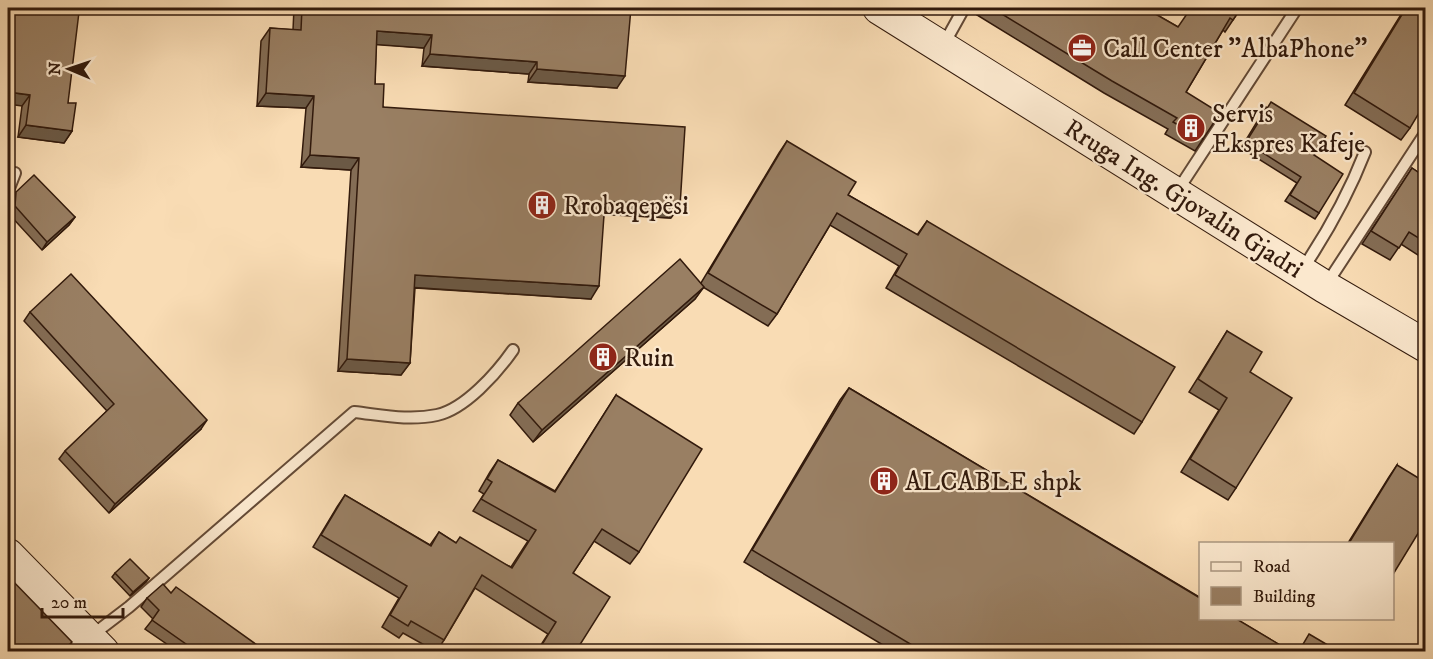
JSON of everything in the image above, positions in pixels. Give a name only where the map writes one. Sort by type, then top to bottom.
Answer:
[{"type":"main road","name":"Rruga Ing. Gjovalin Gjadri","points":[[879,8],[1313,279],[1425,346]]},
{"type":"main road","points":[[8,555],[96,645]]},
{"type":"lane","points":[[943,47],[964,8]]},
{"type":"lane","points":[[1176,193],[1297,8]]},
{"type":"lane","points":[[1313,279],[1425,132]]},
{"type":"lane","points":[[1313,279],[1318,246],[1344,199],[1365,152]]},
{"type":"lane","points":[[8,191],[15,173]]},
{"type":"lane","points":[[96,645],[129,608],[354,412],[403,418],[439,415],[470,397],[500,368],[513,350]]},
{"type":"building","points":[[8,8],[73,8],[72,11],[79,12],[68,103],[76,103],[72,131],[26,125],[30,95],[8,92]]},
{"type":"building","points":[[302,8],[631,8],[625,76],[537,69],[537,62],[430,54],[432,35],[377,31],[375,84],[384,84],[383,107],[685,127],[680,206],[605,201],[599,286],[415,275],[410,363],[347,359],[359,158],[310,155],[314,96],[266,93],[270,28],[301,30]]},
{"type":"building","points":[[992,8],[1145,8],[1178,27],[1191,8],[1241,8],[1233,20],[1230,18],[1186,92],[1220,113],[1203,139],[1173,122],[1177,118]]},
{"type":"building","points":[[1406,8],[1425,8],[1425,103],[1410,128],[1354,93]]},
{"type":"building","points":[[1271,102],[1326,136],[1314,155],[1343,174],[1319,213],[1290,195],[1301,177],[1246,142]]},
{"type":"building","points":[[787,141],[856,182],[848,195],[918,235],[927,221],[1175,367],[1142,422],[895,275],[907,254],[837,213],[777,314],[708,273]]},
{"type":"building","points":[[1412,168],[1425,177],[1425,242],[1409,232],[1399,248],[1371,231]]},
{"type":"building","points":[[34,175],[75,217],[47,242],[15,206],[16,192]]},
{"type":"building","name":"Ruin","points":[[680,259],[704,287],[542,430],[518,403]]},
{"type":"building","points":[[71,274],[207,420],[115,504],[65,451],[114,404],[30,312]]},
{"type":"building","points":[[1227,331],[1262,352],[1250,372],[1292,398],[1236,488],[1190,459],[1227,398],[1198,379]]},
{"type":"building","name":"ALCABLE shpk","points":[[849,388],[1199,597],[1199,620],[1238,620],[1290,651],[922,651],[752,550]]},
{"type":"building","points":[[616,395],[702,449],[639,552],[602,529],[573,573],[610,597],[576,651],[538,651],[556,622],[482,575],[444,640],[411,621],[408,626],[390,615],[407,586],[321,535],[345,495],[431,546],[439,532],[456,543],[460,537],[512,568],[536,530],[481,499],[492,482],[487,479],[498,460],[555,492]]},
{"type":"building","points":[[1397,465],[1425,482],[1425,522],[1394,573],[1394,542],[1350,542]]},
{"type":"building","points":[[130,559],[149,578],[133,592],[115,573]]},
{"type":"building","points":[[8,576],[72,642],[62,651],[19,651],[8,640]]},
{"type":"building","points":[[163,584],[171,593],[176,587],[257,645],[252,651],[196,651],[152,620],[159,610],[147,598]]},
{"type":"building","points":[[1309,634],[1338,651],[1299,651]]},
{"type":"place","name":"Call Center \"AlbaPhone\"","points":[[1082,48]]},
{"type":"place","name":"Servis Ekspres Kafeje","points":[[1191,128]]},
{"type":"place","name":"Rrobaqepësi","points":[[542,205]]},
{"type":"place","name":"Ruin","points":[[603,357]]},
{"type":"place","name":"ALCABLE shpk","points":[[884,481]]}]
